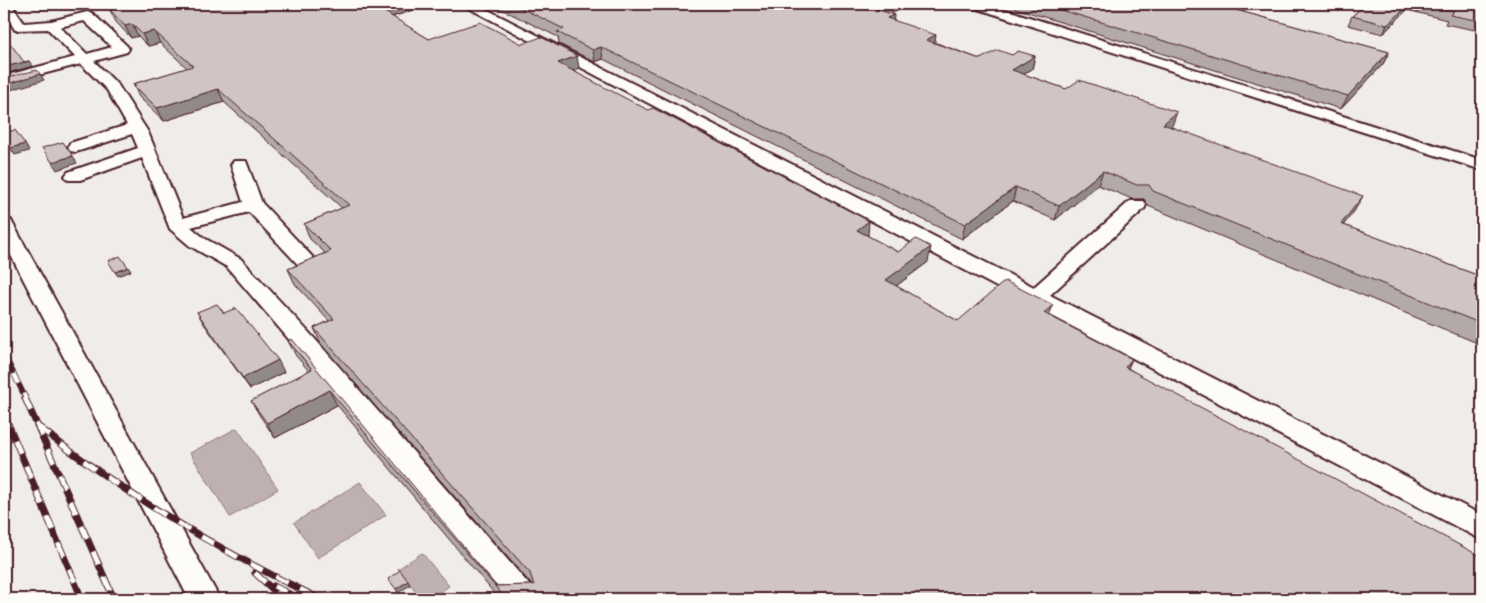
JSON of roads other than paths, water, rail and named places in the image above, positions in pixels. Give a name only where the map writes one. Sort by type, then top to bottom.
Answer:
[{"type":"lane","points":[[4,80],[122,49],[87,16],[52,24],[12,27],[5,4]]},
{"type":"lane","points":[[467,4],[1482,528]]},
{"type":"lane","points":[[976,4],[1482,164]]},
{"type":"lane","points":[[52,24],[113,88],[147,150],[177,225],[198,242],[234,263],[306,344],[522,599]]},
{"type":"lane","points":[[106,163],[84,145],[136,127]]},
{"type":"lane","points":[[74,176],[106,163],[147,150]]},
{"type":"lane","points":[[240,166],[253,204],[312,268]]},
{"type":"lane","points":[[177,225],[253,204]]},
{"type":"lane","points":[[1034,298],[1136,205]]},
{"type":"lane","points":[[4,224],[205,599]]},
{"type":"railway","points":[[4,354],[26,399]]},
{"type":"railway","points":[[25,398],[114,599]]},
{"type":"railway","points":[[4,414],[82,599]]},
{"type":"railway","points":[[39,427],[106,476],[175,521],[246,562],[320,599]]},
{"type":"railway","points":[[255,573],[283,599]]},
{"type":"railway","points":[[274,586],[299,599]]}]
